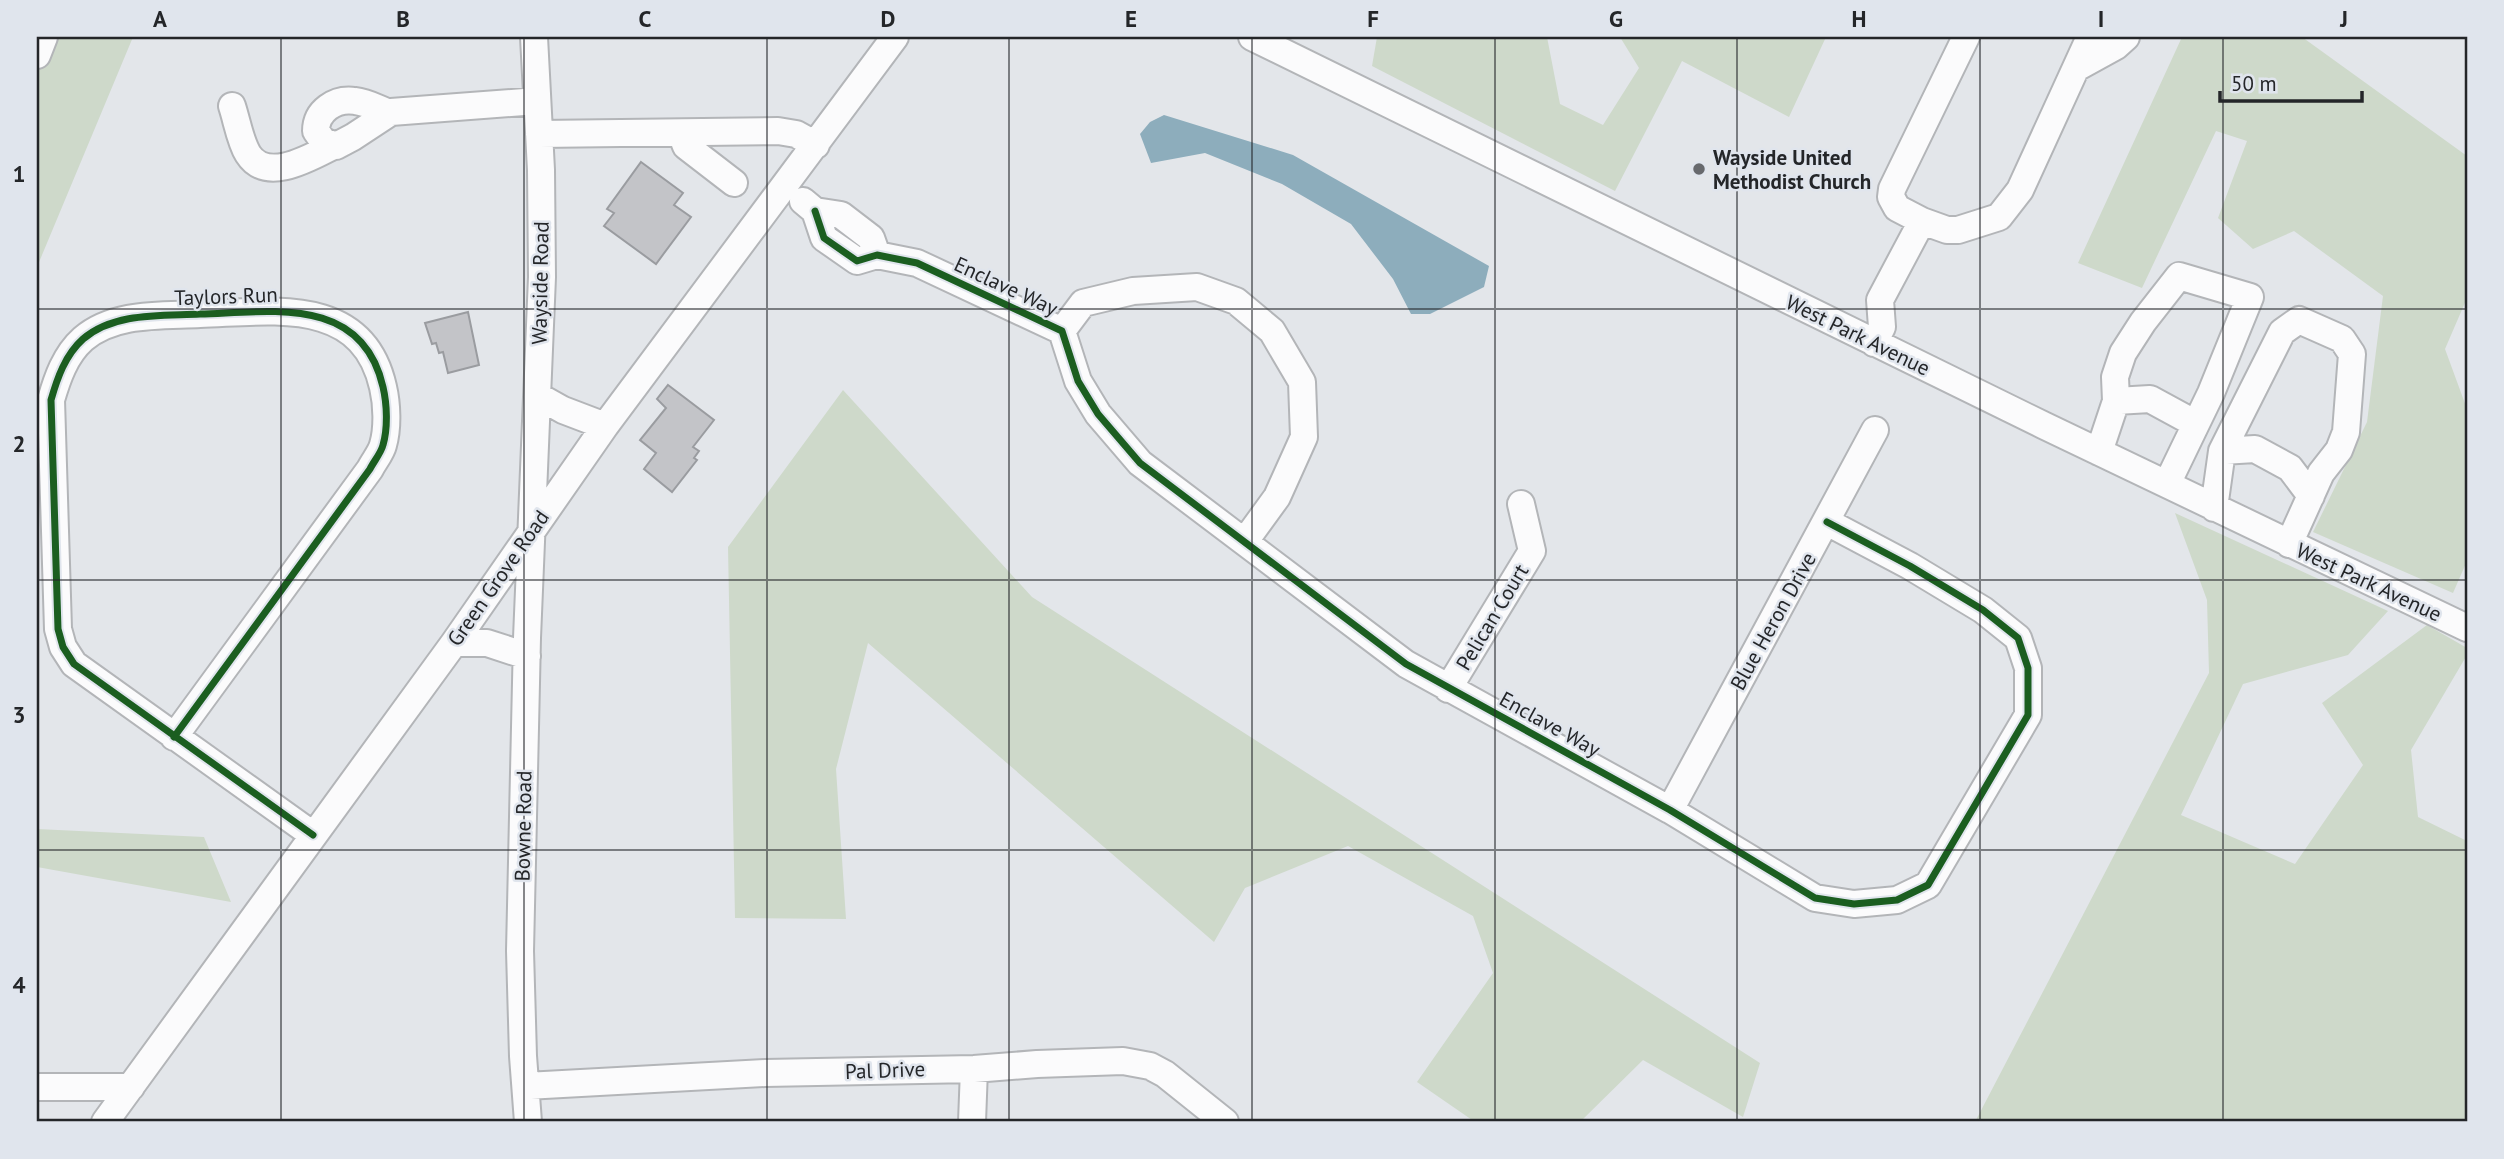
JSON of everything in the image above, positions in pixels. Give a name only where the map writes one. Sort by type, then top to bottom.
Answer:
[{"type":"street","points":[[37,55],[44,37]]},
{"type":"street","name":"Wayside Road","points":[[532,530],[542,277],[534,37]]},
{"type":"street","name":"Green Grove Road","points":[[105,1122],[454,643],[605,426],[895,37]]},
{"type":"street","name":"West Park Avenue","points":[[1252,37],[1874,343],[2467,628]]},
{"type":"street","points":[[1966,37],[1892,189],[1891,197],[1897,208],[1948,230],[1984,223],[2005,211],[2020,190],[2090,37]]},
{"type":"street","points":[[2076,68],[2116,46],[2126,37]]},
{"type":"street","points":[[335,145],[323,141],[316,131],[321,113],[334,103],[355,101],[391,112],[537,102]]},
{"type":"street","points":[[232,106],[248,154],[261,165],[279,167],[353,137],[391,112]]},
{"type":"street","points":[[539,134],[778,131],[796,134],[816,145]]},
{"type":"street","points":[[681,133],[686,146],[734,183]]},
{"type":"street","name":"Enclave Way","points":[[785,187],[815,211],[824,238],[857,261],[877,255],[917,264],[1062,331],[1078,381],[1098,414],[1140,463],[1406,664],[1670,810],[1815,898],[1854,904],[1897,900],[1928,885],[2028,715],[2028,668],[2018,638],[1983,610],[1910,566],[1827,522]]},
{"type":"street","points":[[1874,343],[1882,327],[1880,300],[1922,221]]},
{"type":"street","points":[[2099,452],[2116,401],[2115,377],[2123,354],[2143,322],[2179,276],[2250,297],[2196,425],[2166,484]]},
{"type":"street","points":[[1062,331],[1083,303],[1133,291],[1197,287],[1237,301],[1272,331],[1302,382],[1304,437],[1277,497],[1245,541]]},
{"type":"street","name":"Taylors Run","points":[[174,737],[370,468],[383,446],[385,398],[379,371],[366,348],[343,328],[325,318],[295,311],[129,317],[83,339],[57,376],[51,400],[58,629],[63,647],[74,664],[174,737],[313,835]]},
{"type":"street","points":[[2214,508],[2222,451],[2282,332],[2299,320],[2342,339],[2352,354],[2346,432],[2339,450],[2321,473],[2289,544]]},
{"type":"street","points":[[538,396],[563,410],[605,426]]},
{"type":"street","points":[[2116,401],[2150,399],[2196,425]]},
{"type":"street","name":"Blue Heron Drive","points":[[1670,810],[1875,430]]},
{"type":"street","points":[[2222,451],[2255,449],[2291,468],[2311,496]]},
{"type":"street","name":"Pelican Court","points":[[1448,689],[1532,551],[1521,503]]},
{"type":"street","name":"Bowne Road","points":[[528,1122],[520,951],[532,530]]},
{"type":"street","points":[[454,643],[487,643],[527,656]]},
{"type":"street","name":"Pal Drive","points":[[526,1086],[765,1073],[974,1069],[1037,1064],[1138,1062],[1165,1074],[1225,1122]]},
{"type":"street","points":[[971,1122],[974,1069]]},
{"type":"street","points":[[37,1087],[131,1087]]},
{"type":"green space","points":[[51,37],[133,37],[37,267],[37,67]]},
{"type":"green space","points":[[1377,37],[1547,37],[1560,104],[1603,125],[1639,68],[1620,37],[1826,37],[1789,117],[1682,61],[1615,191],[1372,66]]},
{"type":"green space","points":[[2182,37],[2302,37],[2467,156],[2467,298],[2445,349],[2467,409],[2467,561],[2453,593],[2313,532],[2367,422],[2383,296],[2294,231],[2253,249],[2218,218],[2247,141],[2216,131],[2142,288],[2078,263]]},
{"type":"green space","points":[[843,390],[1032,597],[1760,1063],[1743,1117],[1643,1060],[1580,1122],[1475,1122],[1417,1082],[1493,973],[1473,916],[1348,846],[1245,888],[1214,942],[868,643],[836,769],[846,919],[735,918],[728,547]]},
{"type":"green space","points":[[2175,513],[2388,611],[2348,655],[2243,684],[2181,815],[2295,864],[2363,765],[2322,703],[2427,625],[2467,648],[2467,655],[2411,750],[2418,817],[2467,841],[2467,1122],[1975,1122],[2209,673],[2207,600]]},
{"type":"green space","points":[[37,829],[204,837],[231,902],[37,867]]},
{"type":"water","points":[[1164,115],[1293,155],[1489,266],[1484,287],[1430,314],[1411,314],[1393,279],[1351,224],[1282,184],[1205,153],[1151,163],[1140,134],[1150,122]]},
{"type":"building","points":[[641,162],[683,193],[674,205],[691,217],[656,264],[604,226],[614,213],[607,209]]},
{"type":"building","points":[[468,312],[479,365],[448,373],[443,352],[439,353],[436,343],[432,344],[425,323]]},
{"type":"building","points":[[668,385],[714,420],[693,447],[699,451],[694,458],[697,460],[672,492],[644,469],[656,453],[640,440],[666,408],[657,399]]},
{"type":"cycle path","points":[[815,211],[824,238],[857,261],[877,255],[917,263],[1062,331],[1078,381],[1098,414],[1140,463],[1406,664],[1670,810],[1815,898],[1854,904],[1897,900],[1928,885],[2028,715],[2028,668],[2018,638],[1983,610],[1910,566],[1827,522]]},
{"type":"cycle path","points":[[174,737],[370,469],[382,448],[386,424],[385,401],[372,357],[356,336],[335,323],[310,315],[256,312],[139,317],[109,324],[95,330],[71,352],[51,400],[58,629],[63,647],[74,664],[313,835]]},
{"type":"place","name":"Wayside United Methodist Church","points":[[1699,169]]}]
